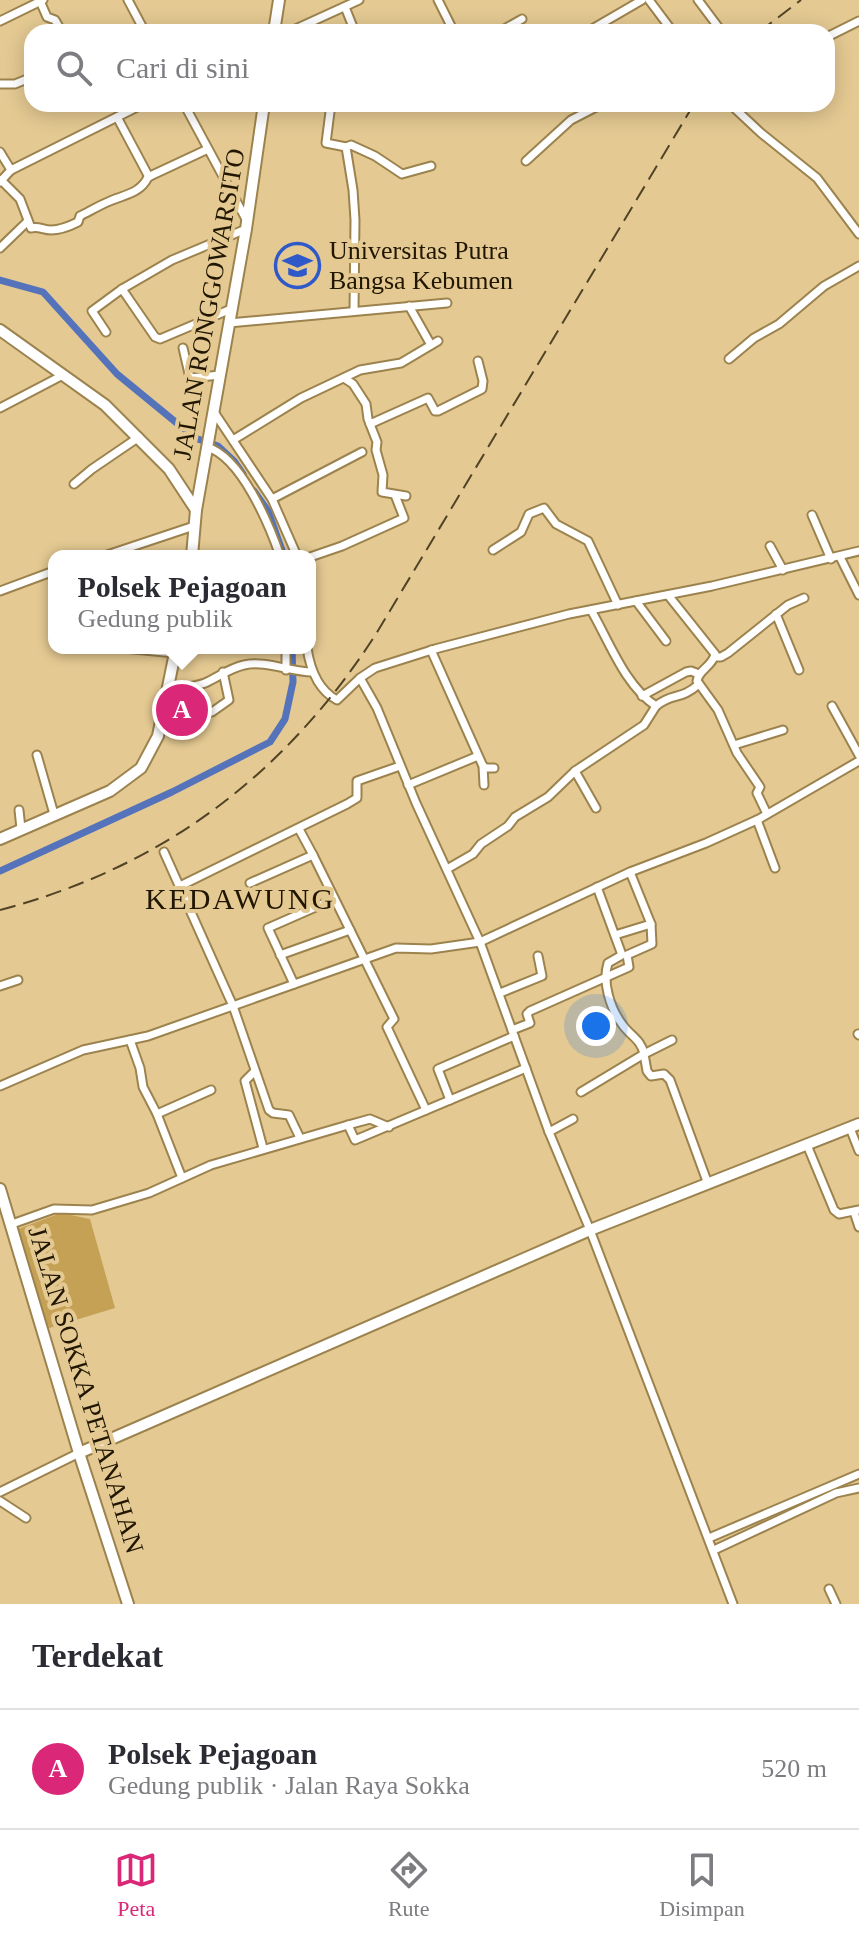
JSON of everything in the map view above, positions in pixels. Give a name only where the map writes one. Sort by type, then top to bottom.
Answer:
[{"type":"street","points":[[128,0],[139,24]]},
{"type":"street","points":[[275,24],[279,0]]},
{"type":"street","points":[[307,24],[359,0]]},
{"type":"street","points":[[438,0],[450,24]]},
{"type":"street","points":[[601,24],[642,0]]},
{"type":"street","points":[[649,0],[667,24]]},
{"type":"street","points":[[698,0],[716,24]]},
{"type":"street","points":[[0,21],[29,3],[41,1],[47,17],[57,24]]},
{"type":"street","points":[[345,7],[352,24]]},
{"type":"street","points":[[513,24],[522,19]]},
{"type":"street","points":[[835,33],[859,21]]},
{"type":"street","points":[[0,84],[14,85],[24,81]]},
{"type":"street","points":[[127,112],[11,170],[1,181],[20,199],[32,229],[54,230],[73,225],[80,216],[129,195],[144,185],[149,177],[208,149]]},
{"type":"street","points":[[106,332],[92,311],[122,289],[172,260],[246,225],[188,112]]},
{"type":"street","name":"JALAN RONGGOWARSITO","points":[[192,550],[196,510],[263,112]]},
{"type":"street","points":[[332,112],[326,143],[351,145],[402,174],[431,166]]},
{"type":"street","points":[[526,161],[571,120],[586,112]]},
{"type":"street","points":[[739,112],[817,178],[859,234]]},
{"type":"street","points":[[117,117],[149,177]]},
{"type":"street","points":[[346,147],[355,220],[354,311]]},
{"type":"street","points":[[0,152],[11,170]]},
{"type":"street","points":[[0,248],[28,221]]},
{"type":"street","points":[[729,359],[754,338],[779,324],[824,286],[859,266]]},
{"type":"street","points":[[122,289],[155,337],[160,339],[231,309]]},
{"type":"street","points":[[229,323],[447,303]]},
{"type":"street","points":[[233,440],[294,402],[364,369],[401,363],[434,343],[409,306]]},
{"type":"street","points":[[0,330],[105,405],[169,469],[196,510]]},
{"type":"street","points":[[183,348],[189,377],[220,375]]},
{"type":"street","points":[[370,424],[428,398],[438,411],[482,389],[478,361]]},
{"type":"street","points":[[0,408],[63,375]]},
{"type":"street","points":[[344,378],[353,384],[366,404],[377,442],[376,450],[383,475],[382,492],[406,496]]},
{"type":"street","points":[[214,412],[272,499],[294,550]]},
{"type":"street","points":[[74,484],[139,437]]},
{"type":"street","points":[[207,443],[237,472],[257,502],[277,550]]},
{"type":"street","points":[[272,499],[362,452]]},
{"type":"street","points":[[185,493],[200,494]]},
{"type":"street","points":[[316,555],[405,517],[395,495]]},
{"type":"street","points":[[493,550],[521,532],[529,514],[544,508],[556,524],[588,541],[618,605]]},
{"type":"street","points":[[812,515],[859,595]]},
{"type":"street","points":[[122,550],[194,526]]},
{"type":"street","points":[[770,546],[783,570]]},
{"type":"street","points":[[308,654],[312,672],[334,700],[377,667],[431,650],[591,610],[859,551]]},
{"type":"street","points":[[0,591],[48,573]]},
{"type":"street","points":[[668,595],[715,657]]},
{"type":"street","points":[[767,814],[757,793],[760,787],[757,780],[748,771],[718,710],[697,677],[715,657],[721,657],[737,647],[776,614],[804,598]]},
{"type":"street","points":[[636,601],[666,641]]},
{"type":"street","points":[[591,610],[642,696],[656,706]]},
{"type":"street","points":[[776,614],[799,670]]},
{"type":"street","points":[[431,650],[483,766],[484,785]]},
{"type":"street","points":[[0,839],[110,791],[141,768],[158,736],[175,654]]},
{"type":"street","points":[[286,654],[287,670]]},
{"type":"street","points":[[168,690],[206,682],[223,672],[256,664],[312,672]]},
{"type":"street","points":[[212,712],[229,700],[223,672]]},
{"type":"street","points":[[642,696],[686,672],[699,674]]},
{"type":"street","points":[[360,678],[377,708],[408,785],[480,942],[549,1132],[590,1230],[733,1604]]},
{"type":"street","points":[[447,869],[502,831],[513,818],[548,797],[575,771],[644,725],[656,706],[669,697],[685,696],[699,684]]},
{"type":"street","points":[[0,1086],[83,1050],[130,1040],[398,947],[431,949],[480,942],[630,872],[757,820],[859,758],[832,706]]},
{"type":"street","points":[[734,745],[783,730]]},
{"type":"street","points":[[37,755],[54,814]]},
{"type":"street","points":[[408,785],[478,756]]},
{"type":"street","points":[[180,886],[357,798],[357,781],[400,766]]},
{"type":"street","points":[[483,766],[494,768]]},
{"type":"street","points":[[575,771],[596,808]]},
{"type":"street","points":[[19,810],[21,829]]},
{"type":"street","points":[[757,820],[775,868]]},
{"type":"street","points":[[299,829],[394,1019],[387,1027],[426,1110]]},
{"type":"street","points":[[164,852],[233,1006],[269,1110],[289,1115],[300,1138]]},
{"type":"street","points":[[250,883],[313,855]]},
{"type":"street","points":[[450,1100],[437,1072],[439,1068],[530,1023],[527,1014],[530,1011],[629,967],[629,953],[652,944],[651,924],[630,872]]},
{"type":"street","points":[[597,887],[622,956],[608,963],[604,979],[616,1015],[639,1041],[649,1074],[664,1074],[670,1080],[708,1184]]},
{"type":"street","points":[[294,984],[268,928],[334,899]]},
{"type":"street","points":[[615,935],[651,924]]},
{"type":"street","points":[[280,955],[350,930]]},
{"type":"street","points":[[500,993],[542,976],[538,956]]},
{"type":"street","points":[[0,986],[18,980]]},
{"type":"street","points":[[130,1040],[143,1087],[182,1178]]},
{"type":"street","points":[[581,1092],[672,1040]]},
{"type":"street","points":[[348,1125],[355,1140],[526,1068]]},
{"type":"street","points":[[255,1071],[245,1081],[263,1148]]},
{"type":"street","points":[[157,1114],[211,1090]]},
{"type":"street","points":[[12,1224],[59,1208],[81,1212],[92,1210],[149,1193],[211,1165],[370,1119],[389,1127]]},
{"type":"street","points":[[549,1132],[573,1119]]},
{"type":"street","points":[[0,1492],[79,1453],[590,1230],[855,1126],[859,1151]]},
{"type":"street","points":[[807,1145],[834,1210],[839,1214],[856,1211],[859,1227]]},
{"type":"street","name":"JALAN SOKKA PETANAHAN","points":[[0,1189],[127,1604]]},
{"type":"street","points":[[711,1544],[859,1474]]},
{"type":"street","points":[[711,1544],[836,1493],[859,1488]]},
{"type":"street","points":[[0,1501],[26,1518]]},
{"type":"street","points":[[829,1589],[836,1604]]},
{"type":"shaded area","points":[[61,1213],[90,1219],[115,1308],[46,1329],[18,1229]]},
{"type":"waterway","points":[[0,280],[43,292],[117,374],[195,438],[218,446],[243,474]]},
{"type":"waterway","points":[[254,491],[268,511],[282,550]]},
{"type":"waterway","points":[[0,871],[172,792],[270,742],[285,719],[293,682],[292,654]]},
{"type":"railway","points":[[770,24],[801,0]]},
{"type":"railway","points":[[0,910],[59,892],[115,869],[167,841],[215,809],[260,772],[302,731],[376,634],[689,112]]},
{"type":"place","name":"Universitas Putra Bangsa Kebumen","points":[[298,265]]},
{"type":"place","name":"Polsek Pejagoan","points":[[182,710]]},
{"type":"district","name":"KEDAWUNG","points":[[240,898]]}]
